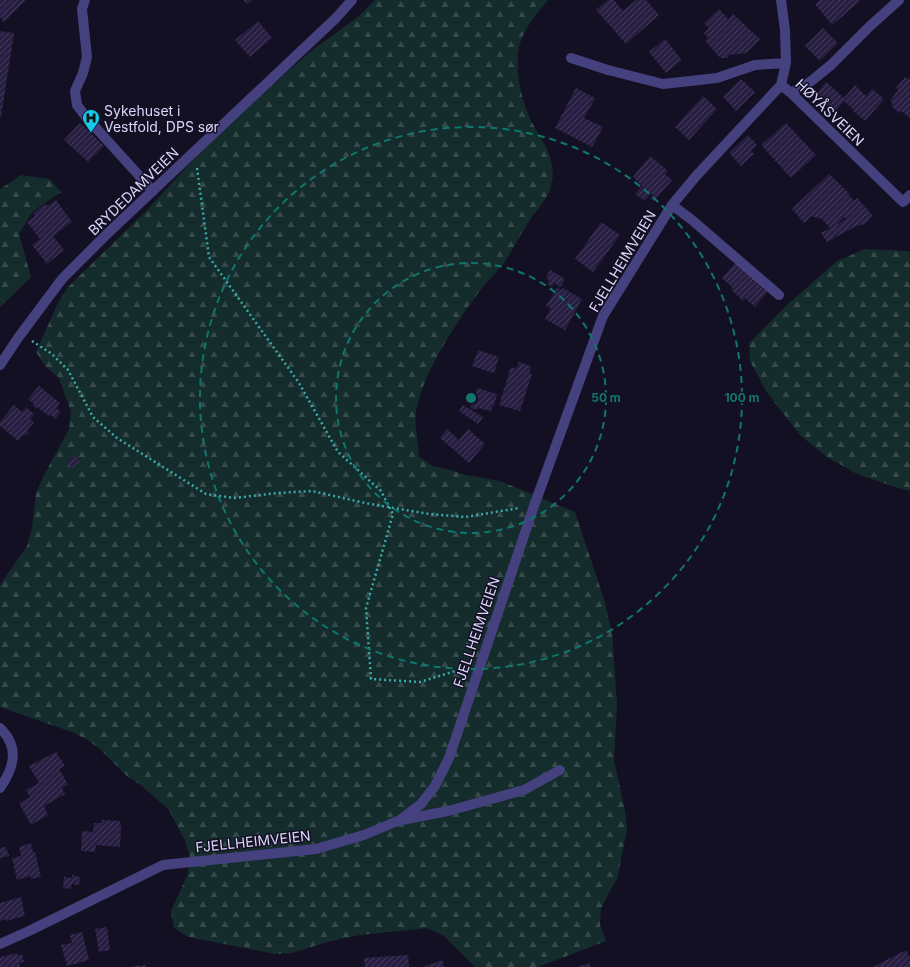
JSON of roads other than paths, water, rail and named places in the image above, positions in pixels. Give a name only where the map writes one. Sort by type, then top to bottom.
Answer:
[{"type":"street","points":[[85,0],[82,9],[87,57],[83,73],[75,91],[77,105],[86,117],[153,191]]},
{"type":"street","name":"BRYDEDAMVEIEN","points":[[0,365],[62,279],[108,233],[330,24],[352,0]]},
{"type":"street","name":"HØYÅSVEIEN","points":[[780,0],[785,30],[786,63],[781,85],[906,199]]},
{"type":"street","points":[[885,12],[886,0]]},
{"type":"street","points":[[791,93],[810,82],[831,65],[898,0]]},
{"type":"street","points":[[571,58],[608,70],[663,84],[717,78],[755,65],[786,63]]},
{"type":"street","name":"FJELLHEIMVEIEN","points":[[0,944],[163,865],[316,849],[364,835],[400,820],[421,804],[435,786],[450,758],[480,663],[534,506],[603,316],[672,205],[697,175],[781,85]]},
{"type":"street","points":[[672,205],[692,220],[779,295]]},
{"type":"street","points":[[0,728],[11,743],[13,752],[12,766],[7,778],[0,788]]},
{"type":"street","points":[[400,820],[448,811],[524,790],[560,770]]},
{"type":"place","name":"Sykehuset i Vestfold, DPS sør","points":[[91,133]]}]
